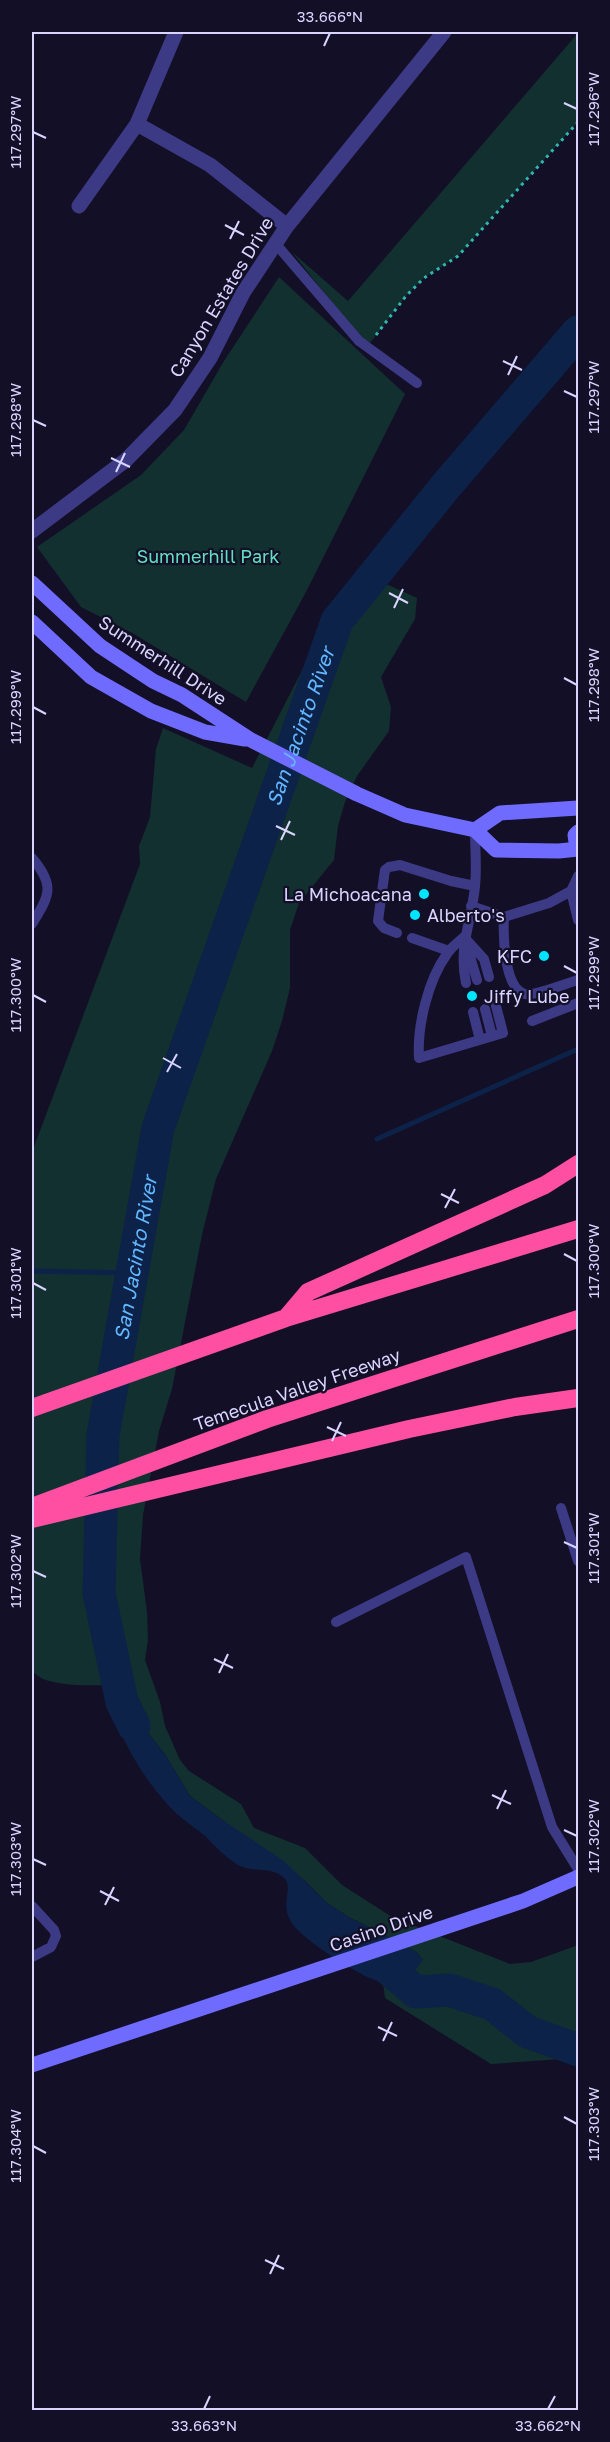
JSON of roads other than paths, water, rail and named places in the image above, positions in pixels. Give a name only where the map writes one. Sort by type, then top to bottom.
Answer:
[{"type":"highway","points":[[286,1318],[308,1292],[545,1185],[579,1164]]},
{"type":"highway","points":[[32,1408],[286,1318],[579,1229]]},
{"type":"highway","name":"Temecula Valley Freeway","points":[[32,1507],[267,1419],[579,1319]]},
{"type":"highway","points":[[32,1520],[409,1429],[515,1407],[579,1398]]},
{"type":"main road","name":"Summerhill Drive","points":[[32,583],[100,646],[153,681],[182,695],[250,740],[357,794],[405,815],[475,830]]},
{"type":"main road","name":"Summerhill Drive","points":[[32,622],[91,677],[152,711],[205,732],[250,740]]},
{"type":"main road","points":[[579,808],[500,813],[475,830],[495,850],[578,851],[575,836],[579,832]]},
{"type":"main road","name":"Casino Drive","points":[[32,2065],[523,1901],[579,1877]]},
{"type":"street","points":[[79,206],[137,124],[176,32]]},
{"type":"street","name":"Canyon Estates Drive","points":[[32,531],[126,460],[175,410],[210,358],[243,293],[287,226],[444,32]]},
{"type":"street","points":[[137,124],[210,165],[287,226]]},
{"type":"lane","points":[[276,243],[359,341],[417,383]]},
{"type":"lane","points":[[472,981],[464,937],[476,886],[475,830]]},
{"type":"lane","points":[[32,858],[42,870],[47,882],[47,898],[32,924]]},
{"type":"lane","points":[[397,933],[384,928],[378,921],[385,870],[389,867],[399,865],[450,881],[476,886]]},
{"type":"lane","points":[[471,906],[504,917],[549,903],[571,891],[579,876]]},
{"type":"lane","points":[[571,891],[579,920]]},
{"type":"lane","points":[[504,917],[503,938],[511,982],[517,990],[526,994],[579,980]]},
{"type":"lane","points":[[464,937],[449,951],[438,969],[422,1015],[417,1039],[418,1058],[497,1035],[490,1008]]},
{"type":"lane","points":[[464,937],[484,959],[489,977]]},
{"type":"lane","points":[[412,938],[449,951]]},
{"type":"lane","points":[[532,1021],[579,1003]]},
{"type":"lane","points":[[473,1012],[480,1040]]},
{"type":"lane","points":[[561,1508],[579,1561]]},
{"type":"lane","points":[[336,1622],[466,1557],[552,1827],[579,1869]]},
{"type":"lane","points":[[32,1906],[54,1930],[56,1936],[51,1947],[32,1957]]},
{"type":"water","points":[[127,1684],[129,1700],[143,1727],[164,1753],[190,1796],[284,1861],[327,1903],[416,1952],[423,1960],[415,1969],[399,1980],[381,1982],[333,1957],[307,1938],[291,1922],[286,1903],[288,1887],[285,1879],[275,1872],[238,1865],[173,1810],[160,1796],[129,1750],[112,1709],[112,1685]]},
{"type":"water","points":[[546,2030],[578,2041],[578,2058],[544,2047],[543,2035]]},
{"type":"waterway","name":"San Jacinto River","points":[[134,1726],[122,1702],[99,1593],[103,1435],[158,1128],[337,621],[445,487],[578,332]]},
{"type":"waterway","points":[[377,1139],[578,1049]]},
{"type":"waterway","points":[[32,1271],[132,1273]]},
{"type":"waterway","name":"San Jacinto River","points":[[365,1949],[416,1992],[449,1990],[492,2004],[528,2032],[578,2050]]},
{"type":"place","name":"La Michoacana","points":[[424,894]]},
{"type":"place","name":"Alberto's","points":[[415,915]]},
{"type":"place","name":"KFC","points":[[544,956]]},
{"type":"place","name":"Jiffy Lube","points":[[472,996]]},
{"type":"park label","name":"Summerhill Park","points":[[208,556]]}]
